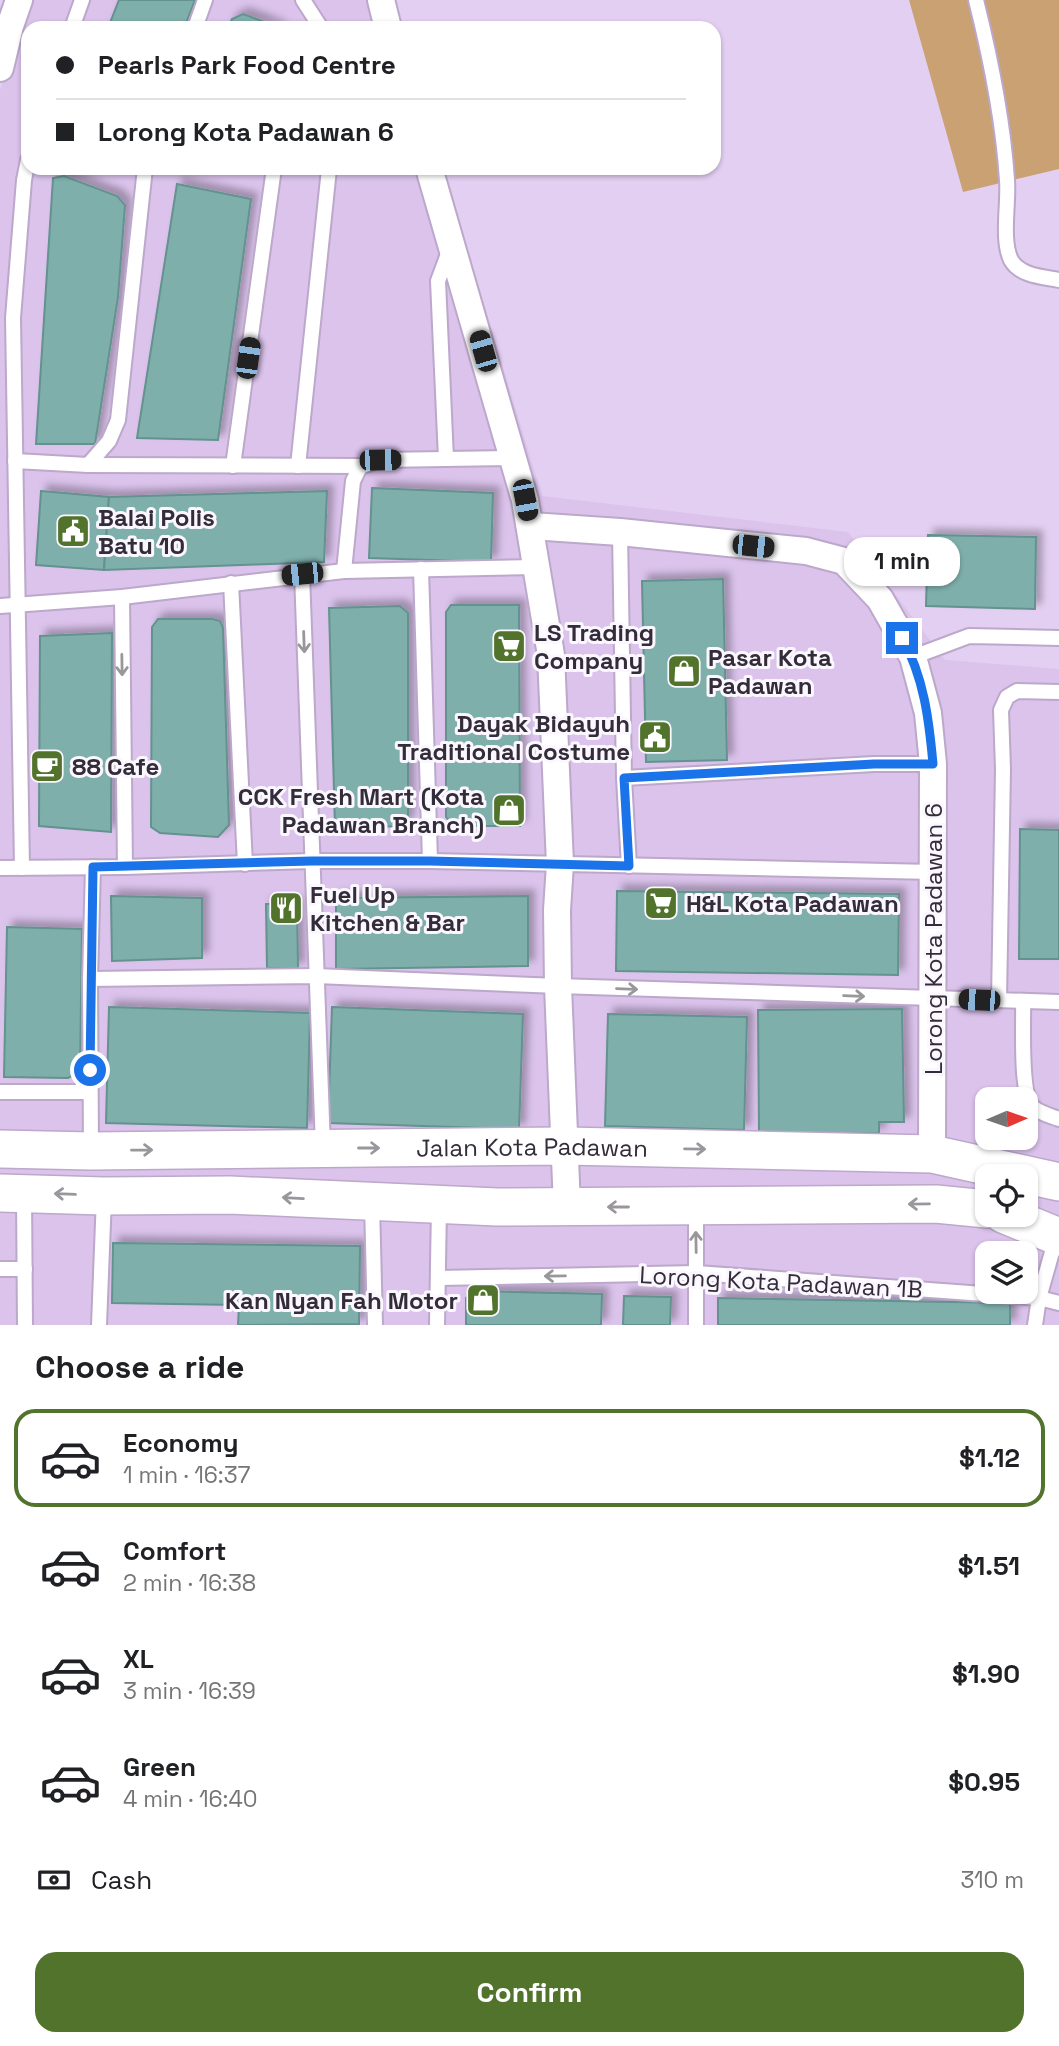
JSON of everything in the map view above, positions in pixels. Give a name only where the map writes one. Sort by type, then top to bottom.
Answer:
[{"type":"main road","name":"Jalan Kota Padawan","points":[[0,1149],[91,1151],[566,1146],[932,1154],[1059,1182]]},
{"type":"main road","points":[[12,1193],[104,1196],[230,1195],[439,1206],[696,1208],[936,1204],[975,1208]]},
{"type":"main road","points":[[1034,1227],[1058,1237]]},
{"type":"street","points":[[0,68],[19,0]]},
{"type":"street","points":[[381,0],[386,21]]},
{"type":"street","points":[[431,175],[453,243],[531,526],[551,655],[560,864],[557,910],[558,986],[568,1207]]},
{"type":"street","name":"Lorong Kota Padawan 6","points":[[531,526],[806,551],[844,561],[880,599],[913,657],[928,713],[933,764],[932,1154]]},
{"type":"lane","points":[[74,21],[82,0]]},
{"type":"lane","points":[[198,21],[205,0]]},
{"type":"lane","points":[[303,0],[316,21]]},
{"type":"lane","points":[[976,0],[994,71],[1003,134],[1007,181],[1006,236],[1012,261],[1026,273],[1059,281]]},
{"type":"lane","points":[[22,868],[13,318],[25,175]]},
{"type":"lane","points":[[88,465],[109,441],[118,420],[144,175]]},
{"type":"lane","points":[[233,466],[273,175]]},
{"type":"lane","points":[[298,466],[323,175]]},
{"type":"lane","points":[[446,459],[438,281],[453,243]]},
{"type":"lane","points":[[15,461],[88,465],[362,466],[380,460],[513,457]]},
{"type":"lane","points":[[344,571],[353,481],[362,466]]},
{"type":"lane","points":[[620,532],[624,778],[629,866]]},
{"type":"lane","points":[[0,606],[122,597],[302,574],[538,567]]},
{"type":"lane","points":[[421,569],[430,861]]},
{"type":"lane","points":[[302,574],[323,1147]]},
{"type":"lane","points":[[231,583],[244,864]]},
{"type":"lane","points":[[122,597],[125,867]]},
{"type":"lane","points":[[913,657],[969,636],[1059,638]]},
{"type":"lane","points":[[999,1000],[1003,769],[1001,710],[1007,697],[1017,691],[1059,692]]},
{"type":"lane","points":[[624,778],[874,764],[933,764]]},
{"type":"lane","points":[[0,868],[430,861],[933,872]]},
{"type":"lane","points":[[91,1151],[90,979],[93,867]]},
{"type":"lane","points":[[90,979],[316,975],[558,986],[1059,1002]]},
{"type":"lane","points":[[1023,1001],[1028,1100],[1033,1108],[1059,1119]]},
{"type":"lane","points":[[0,1092],[90,1092]]},
{"type":"lane","points":[[12,1193],[25,1269],[25,1325]]},
{"type":"lane","points":[[99,1325],[104,1196]]},
{"type":"lane","points":[[372,1201],[375,1325]]},
{"type":"lane","points":[[437,1325],[439,1206]]},
{"type":"lane","points":[[696,1208],[696,1325]]},
{"type":"lane","points":[[1035,1325],[1039,1298],[1058,1237]]},
{"type":"lane","points":[[0,1269],[25,1269]]},
{"type":"lane","name":"Lorong Kota Padawan 1B","points":[[439,1278],[697,1273],[1039,1298],[1059,1303]]},
{"type":"shaded area","points":[[34,0],[385,0],[395,9],[399,21],[26,21]]},
{"type":"shaded area","points":[[909,0],[1059,0],[1059,169],[963,192]]},
{"type":"shaded area","points":[[21,34],[21,175],[445,175],[542,496],[848,532],[945,660],[1059,669],[1059,1325],[0,1325],[0,90]]},
{"type":"building","points":[[119,0],[195,0],[187,21],[111,21]]},
{"type":"building","points":[[243,14],[262,21],[231,21]]},
{"type":"building","points":[[64,176],[117,196],[125,205],[118,297],[95,444],[36,444],[53,178]]},
{"type":"building","points":[[177,184],[251,199],[218,440],[137,438]]},
{"type":"building","points":[[372,488],[493,493],[491,562],[369,558]]},
{"type":"building","name":"Balai Polis Batu 10","points":[[41,491],[109,497],[104,570],[36,565]]},
{"type":"building","points":[[327,491],[324,562],[104,570],[109,497]]},
{"type":"building","points":[[928,535],[1036,537],[1035,609],[926,606]]},
{"type":"building","name":"Pasar Kota Padawan","points":[[723,579],[727,760],[646,762],[642,581]]},
{"type":"building","points":[[451,605],[519,605],[520,826],[453,826],[446,817],[446,612]]},
{"type":"building","points":[[400,606],[408,613],[408,817],[404,826],[335,828],[329,608]]},
{"type":"building","points":[[158,619],[213,619],[220,621],[223,628],[229,825],[218,837],[160,833],[151,827],[152,627]]},
{"type":"building","points":[[112,633],[111,832],[39,826],[40,636]]},
{"type":"building","points":[[1020,829],[1059,830],[1059,959],[1019,959]]},
{"type":"building","points":[[617,891],[899,894],[898,975],[616,971]]},
{"type":"building","points":[[111,896],[202,898],[202,958],[112,961]]},
{"type":"building","points":[[528,896],[528,966],[336,969],[336,898]]},
{"type":"building","points":[[266,904],[297,904],[298,968],[267,968]]},
{"type":"building","points":[[7,927],[82,929],[80,1072],[68,1078],[4,1077]]},
{"type":"building","points":[[109,1007],[310,1013],[307,1128],[106,1123]]},
{"type":"building","points":[[332,1007],[523,1014],[519,1129],[328,1123]]},
{"type":"building","points":[[902,1009],[904,1122],[879,1122],[879,1133],[759,1134],[758,1010]]},
{"type":"building","points":[[608,1014],[747,1017],[744,1130],[605,1126]]},
{"type":"building","points":[[113,1243],[360,1246],[359,1324],[238,1325],[239,1305],[112,1303]]},
{"type":"building","points":[[474,1291],[602,1294],[601,1325],[466,1325],[466,1298]]},
{"type":"building","points":[[624,1296],[671,1297],[670,1325],[623,1325]]},
{"type":"building","points":[[718,1298],[1010,1304],[1010,1325],[718,1325]]},
{"type":"place","name":"Balai Polis Batu 10","points":[[73,531]]},
{"type":"place","name":"LS Trading Company","points":[[509,646]]},
{"type":"place","name":"Pasar Kota Padawan","points":[[684,671]]},
{"type":"place","name":"Dayak Bidayuh Traditional Costume","points":[[655,737]]},
{"type":"place","name":"88 Cafe","points":[[47,766]]},
{"type":"place","name":"CCK Fresh Mart (Kota Padawan Branch)","points":[[509,810]]},
{"type":"place","name":"H&L Kota Padawan","points":[[661,903]]},
{"type":"place","name":"Fuel Up Kitchen & Bar","points":[[286,908]]},
{"type":"place","name":"Kan Nyan Fah Motor","points":[[483,1300]]},
{"type":"route","points":[[90,1070],[93,867],[312,861],[629,866],[624,778],[874,764],[933,764],[928,713],[913,657],[902,638]]}]
